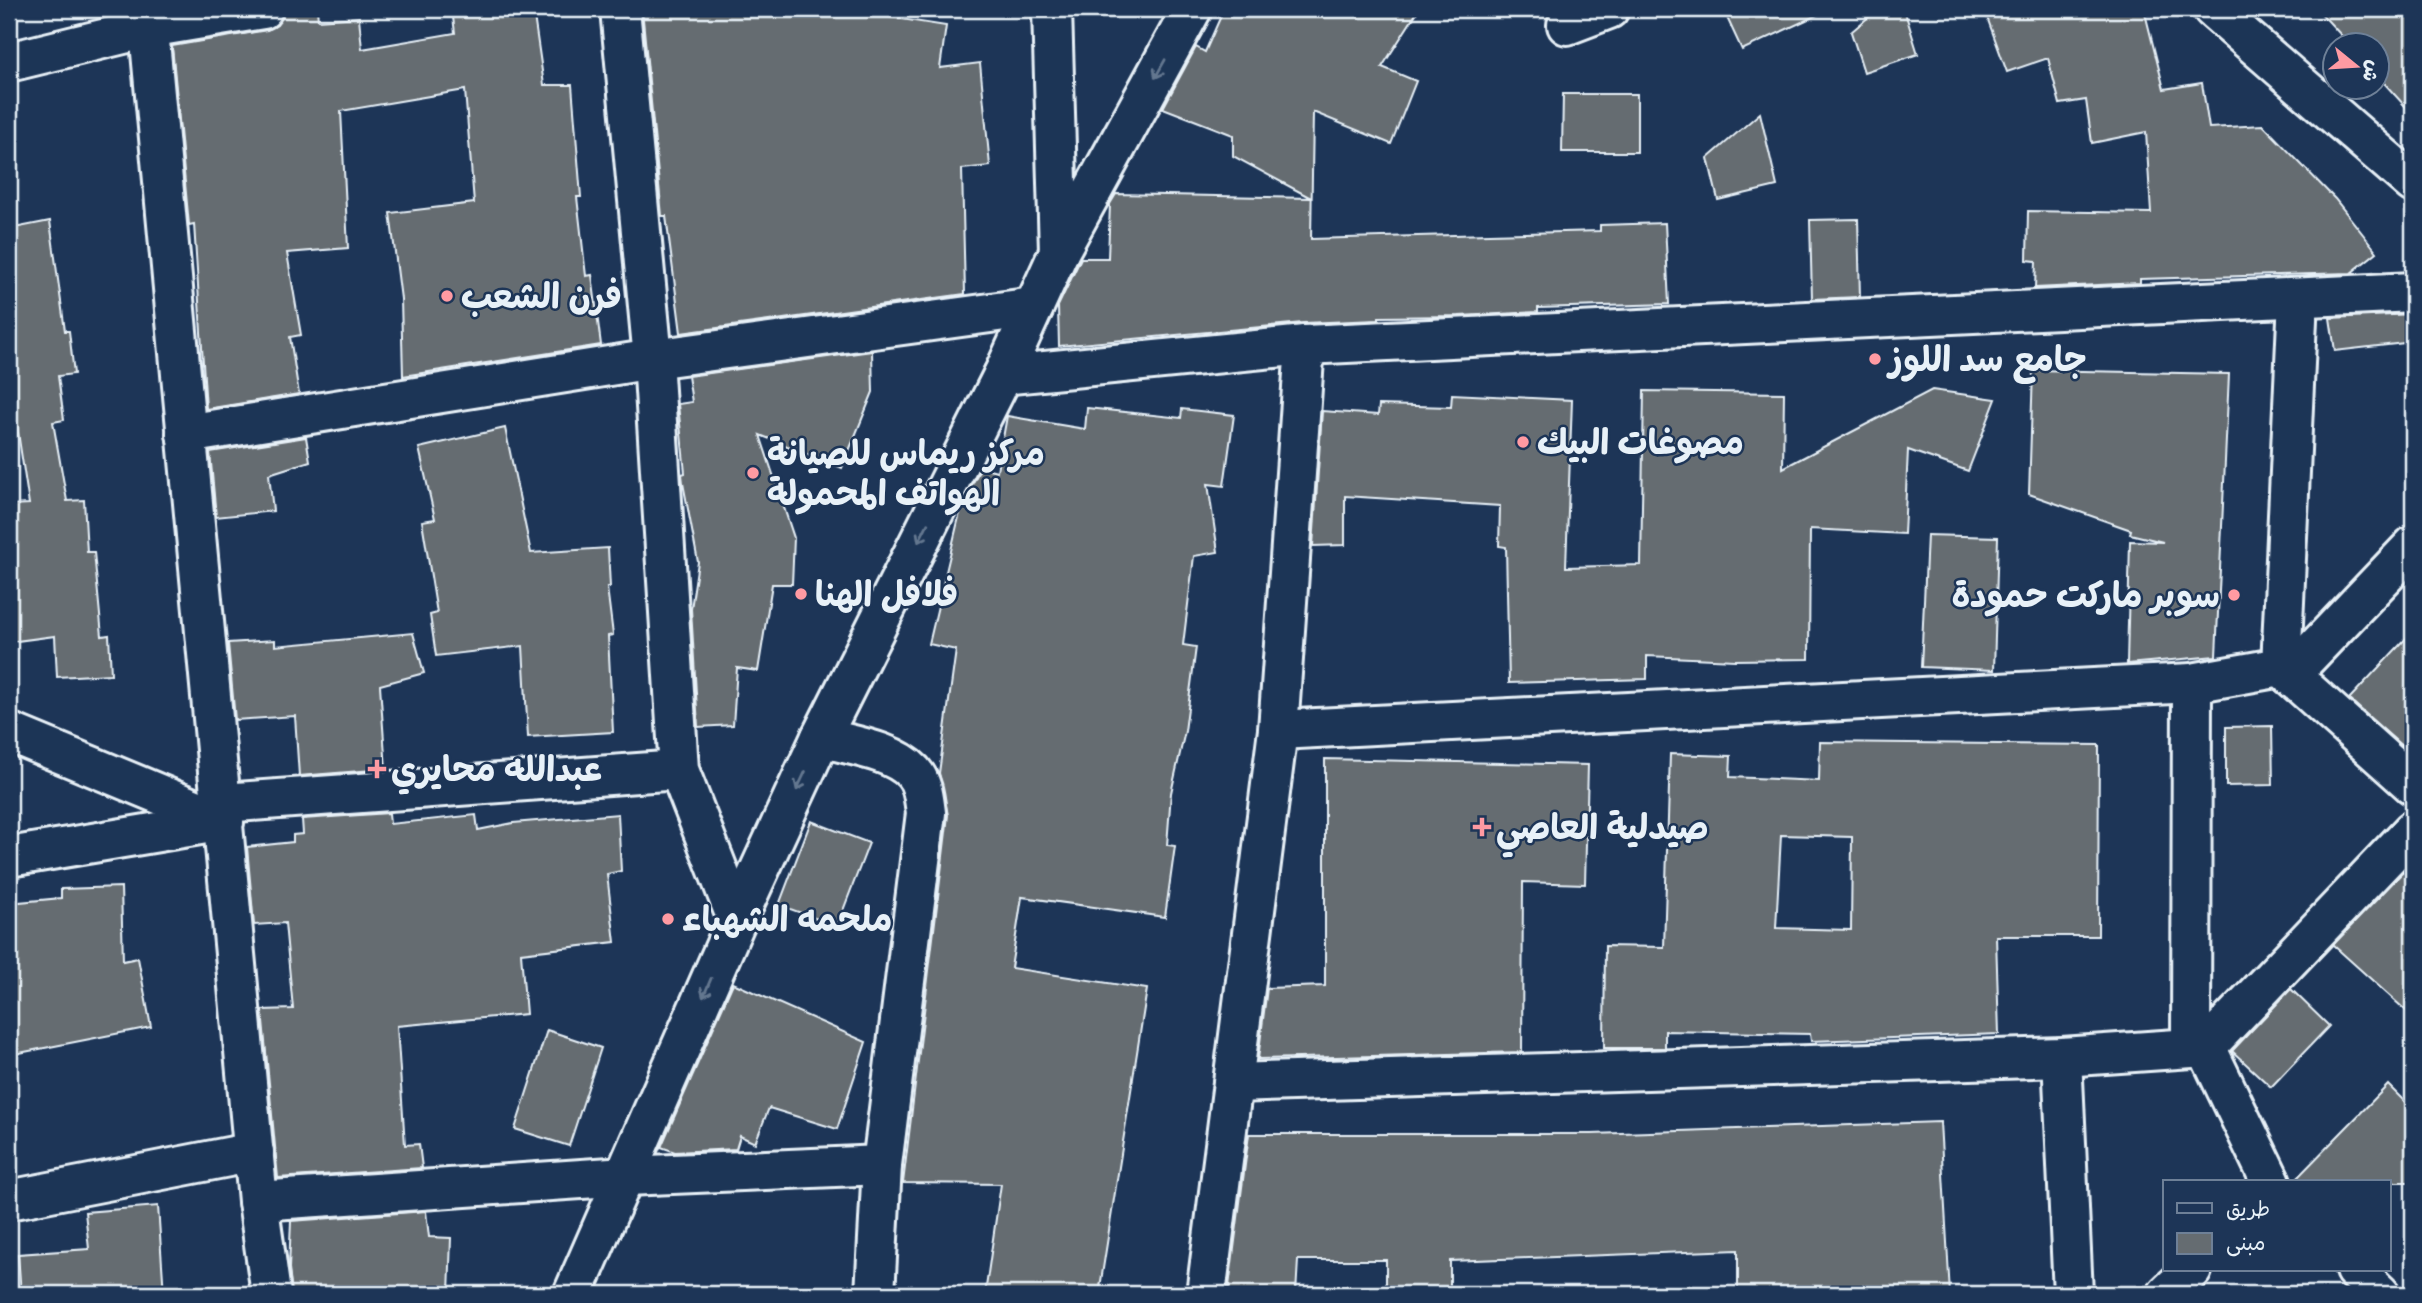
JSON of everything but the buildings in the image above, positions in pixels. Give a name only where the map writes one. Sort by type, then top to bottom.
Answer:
[{"type":"street","points":[[9,62],[147,19],[263,9]]},
{"type":"street","points":[[620,9],[653,359],[679,771],[737,919]]},
{"type":"street","points":[[1052,9],[1059,253]]},
{"type":"street","points":[[573,1294],[737,919],[821,737],[1003,375],[1059,253],[1192,9]]},
{"type":"street","points":[[1567,25],[1609,9]]},
{"type":"street","points":[[2213,9],[2413,183]]},
{"type":"street","points":[[147,19],[258,1201],[271,1294]]},
{"type":"street","points":[[1003,375],[1305,345],[2413,292]]},
{"type":"street","points":[[2298,298],[2286,671],[2413,785]]},
{"type":"street","points":[[186,434],[653,359],[1034,307]]},
{"type":"street","points":[[1206,1294],[1278,730],[1305,345]]},
{"type":"street","points":[[1278,730],[2192,683],[2286,671],[2413,546]]},
{"type":"street","points":[[2192,683],[2199,1048],[2270,1180]]},
{"type":"street","points":[[9,733],[223,812]]},
{"type":"street","points":[[821,737],[887,756],[912,771],[923,788],[926,813],[882,1165],[875,1294]]},
{"type":"street","points":[[9,857],[223,812],[679,771]]},
{"type":"street","points":[[1233,1083],[2062,1057],[2199,1048],[2413,830]]},
{"type":"street","points":[[2062,1057],[2073,1294]]},
{"type":"street","points":[[9,1200],[254,1153]]},
{"type":"street","points":[[258,1201],[626,1177],[882,1165]]},
{"type":"street","points":[[2167,1294],[2190,1272]]},
{"type":"street","points":[[2358,1272],[2380,1294]]},
{"type":"place","name":"فرن الشعب","points":[[447,296]]},
{"type":"place","name":"جامع سد اللوز","points":[[1875,359]]},
{"type":"place","name":"مصوغات البيك","points":[[1523,442]]},
{"type":"place","name":"مركز ريماس للصيانة الهواتف المحمولة","points":[[753,473]]},
{"type":"place","name":"فلافل الهنا","points":[[801,594]]},
{"type":"place","name":"سوبر ماركت حمودة","points":[[2234,595]]},
{"type":"place","name":"عبدالله محايري","points":[[377,769]]},
{"type":"place","name":"صيدلية العاصي","points":[[1482,827]]},
{"type":"place","name":"ملحمه الشهباء","points":[[668,919]]}]
